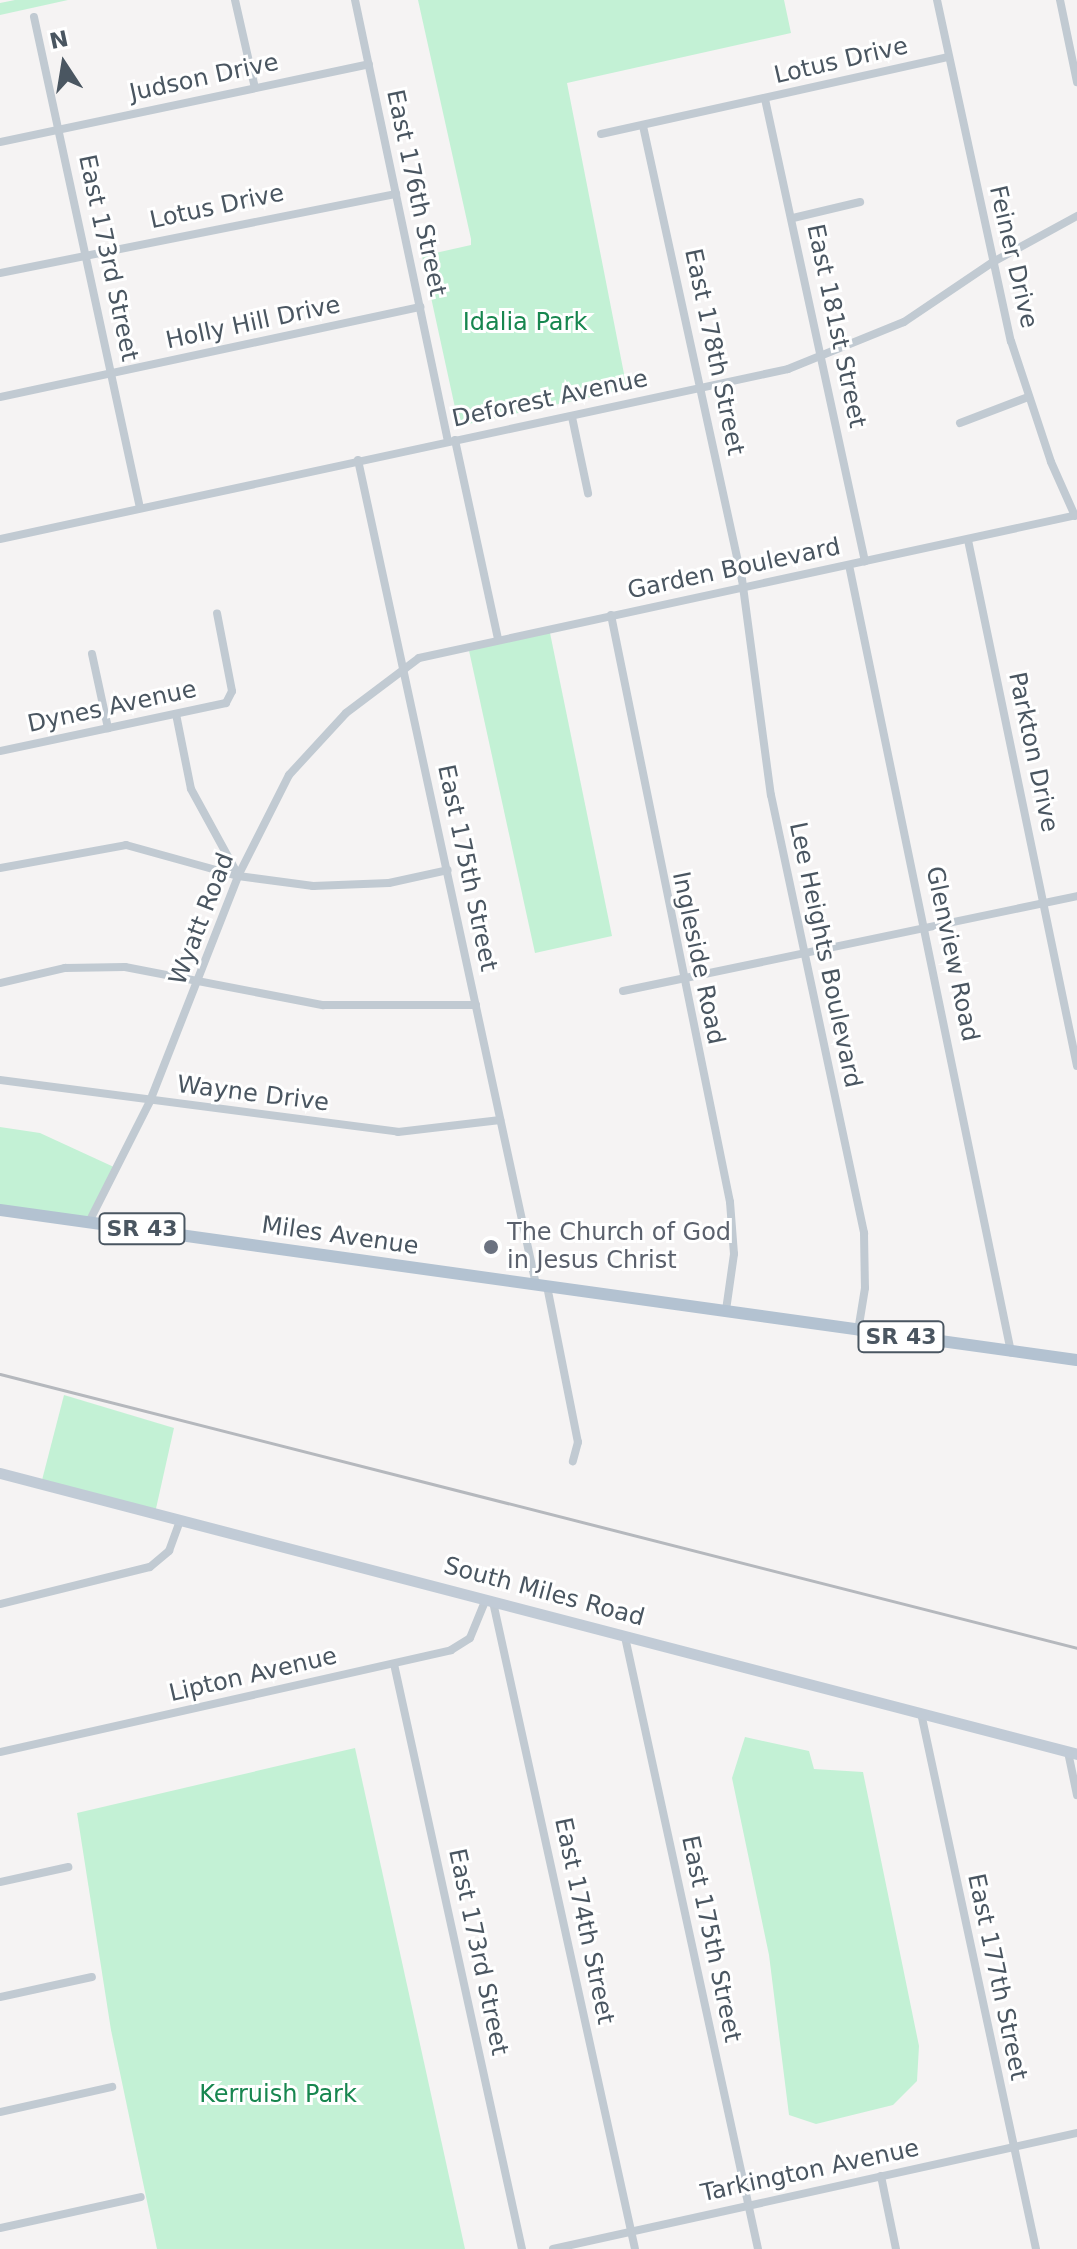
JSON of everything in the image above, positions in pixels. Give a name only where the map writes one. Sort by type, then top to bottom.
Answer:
[{"type":"main road","name":"Miles Avenue","points":[[0,1210],[726,1310]]},
{"type":"main road","name":"SR 43","points":[[726,1310],[1077,1360]]},
{"type":"street","points":[[235,0],[255,88]]},
{"type":"street","name":"East 176th Street","points":[[355,0],[420,307],[498,639]]},
{"type":"street","name":"Feiner Drive","points":[[937,0],[993,262],[1028,397],[1076,516]]},
{"type":"street","points":[[1060,0],[1077,82]]},
{"type":"street","name":"East 173rd Street","points":[[34,17],[140,508]]},
{"type":"street","name":"Lotus Drive","points":[[601,134],[949,57]]},
{"type":"street","name":"Judson Drive","points":[[0,142],[369,64]]},
{"type":"street","name":"East 181st Street","points":[[765,99],[865,561]]},
{"type":"street","name":"East 178th Street","points":[[643,126],[702,387],[741,587]]},
{"type":"street","name":"Lotus Drive","points":[[0,273],[396,194]]},
{"type":"street","points":[[793,218],[860,202]]},
{"type":"street","name":"Deforest Avenue","points":[[0,539],[358,460],[572,417],[822,359],[904,322],[993,262],[1077,216]]},
{"type":"street","name":"Holly Hill Drive","points":[[0,397],[420,307]]},
{"type":"street","points":[[960,423],[1028,397]]},
{"type":"street","points":[[572,417],[588,493]]},
{"type":"street","name":"East 175th Street","points":[[358,460],[500,1120],[569,1397],[578,1442],[573,1461]]},
{"type":"street","name":"Garden Boulevard","points":[[404,670],[419,658],[498,639],[1076,516]]},
{"type":"street","name":"Parkton Drive","points":[[968,540],[1077,1066]]},
{"type":"street","name":"Glenview Road","points":[[849,565],[1011,1352]]},
{"type":"street","name":"Lee Heights Boulevard","points":[[741,587],[771,795],[864,1233],[865,1288],[858,1331]]},
{"type":"street","name":"Dynes Avenue","points":[[0,751],[226,703],[230,697],[217,613]]},
{"type":"street","name":"Ingleside Road","points":[[611,615],[682,979],[730,1202],[734,1254],[726,1310]]},
{"type":"street","points":[[92,654],[108,728]]},
{"type":"street","name":"Wyatt Road","points":[[89,1222],[150,1101],[199,983],[238,876],[277,796],[312,746],[404,670]]},
{"type":"street","points":[[176,714],[191,789],[238,876]]},
{"type":"street","points":[[0,868],[126,845],[238,876],[354,886],[448,870]]},
{"type":"street","points":[[623,991],[1077,896]]},
{"type":"street","points":[[0,983],[94,966],[323,1005],[476,1005]]},
{"type":"street","name":"Wayne Drive","points":[[0,1080],[398,1132],[500,1120]]},
{"type":"street","name":"South Miles Road","points":[[0,1473],[1072,1753]]},
{"type":"street","points":[[0,1604],[150,1567],[169,1551],[180,1520]]},
{"type":"street","name":"Lipton Avenue","points":[[0,1752],[451,1650],[470,1638],[490,1600]]},
{"type":"street","name":"East 174th Street","points":[[490,1600],[635,2249]]},
{"type":"street","name":"East 175th Street","points":[[625,1637],[758,2249]]},
{"type":"street","name":"East 173rd Street","points":[[394,1664],[522,2249]]},
{"type":"street","name":"East 177th Street","points":[[921,1713],[1036,2249]]},
{"type":"street","points":[[1072,1753],[1077,1795]]},
{"type":"street","points":[[0,1882],[68,1867]]},
{"type":"street","points":[[0,1997],[92,1977]]},
{"type":"street","points":[[0,2112],[112,2087]]},
{"type":"street","name":"Tarkington Avenue","points":[[553,2249],[1077,2133]]},
{"type":"street","points":[[881,2176],[896,2249]]},
{"type":"street","points":[[0,2228],[141,2197]]},
{"type":"green space","points":[[68,0],[0,15],[0,3]]},
{"type":"green space","name":"Idalia Park","points":[[418,0],[784,0],[791,33],[567,83],[627,389],[459,426],[422,256],[471,245],[471,239]]},
{"type":"green space","points":[[549,628],[612,936],[535,953],[468,646]]},
{"type":"green space","points":[[0,1127],[40,1133],[116,1168],[89,1222],[0,1210]]},
{"type":"green space","points":[[64,1395],[174,1428],[155,1513],[41,1484]]},
{"type":"green space","points":[[745,1737],[809,1751],[814,1769],[863,1772],[919,2046],[917,2081],[893,2105],[816,2124],[789,2115],[769,1955],[732,1778]]},
{"type":"green space","name":"Kerruish Park","points":[[355,1748],[465,2249],[157,2249],[111,2030],[77,1813]]},
{"type":"railway","points":[[0,1374],[1077,1648]]},
{"type":"place","name":"The Church of God in Jesus Christ","points":[[491,1247]]}]
